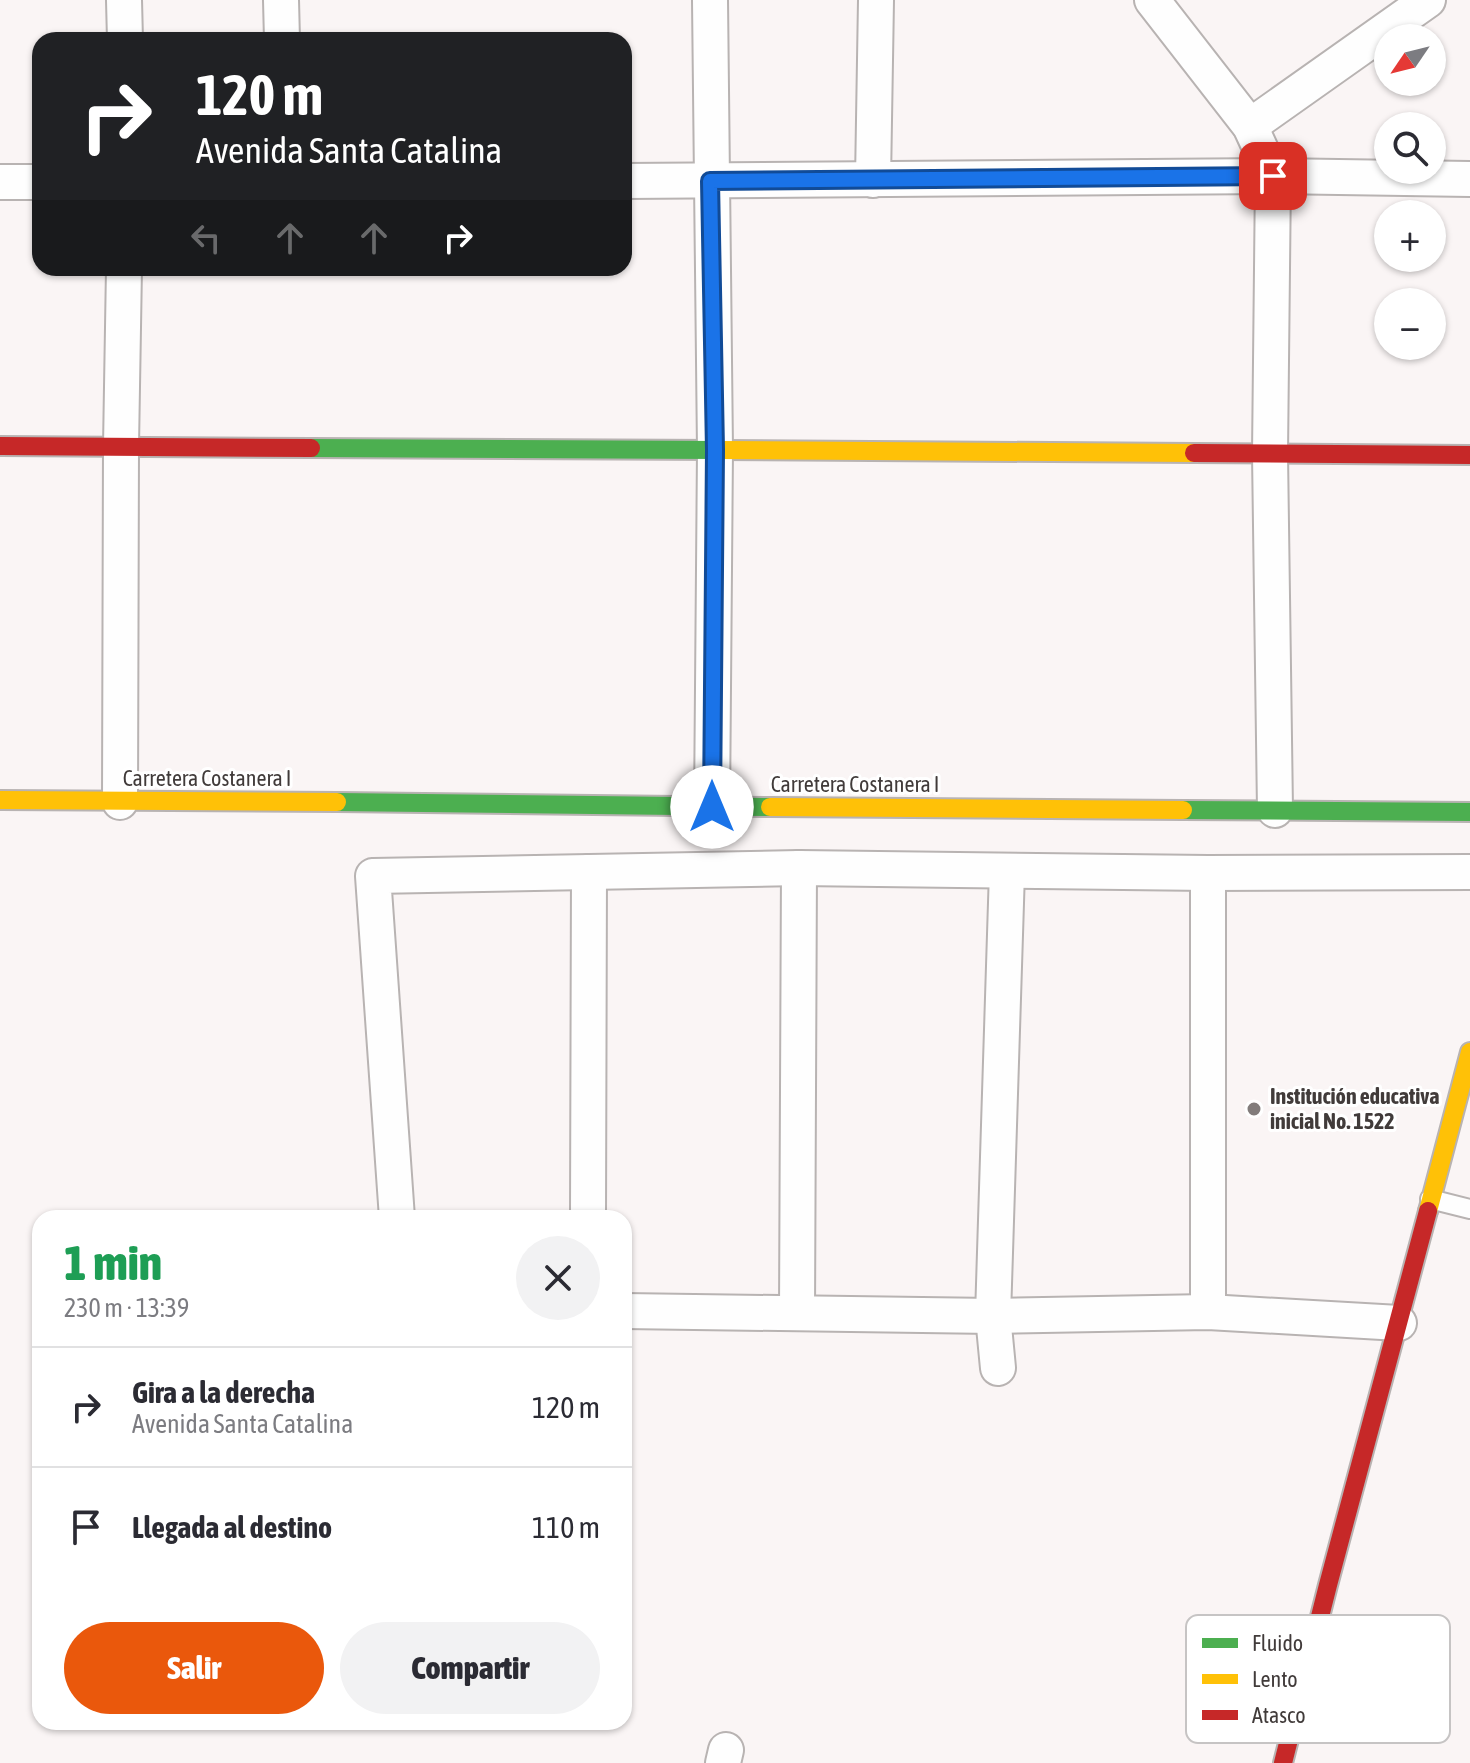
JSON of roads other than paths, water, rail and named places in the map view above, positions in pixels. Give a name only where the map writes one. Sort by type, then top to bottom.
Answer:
[{"type":"street","points":[[124,0],[125,32]]},
{"type":"street","points":[[281,0],[282,32]]},
{"type":"street","points":[[710,0],[715,450],[712,807]]},
{"type":"street","points":[[873,180],[876,0]]},
{"type":"street","points":[[1152,0],[1250,126],[1273,176],[1270,454],[1275,810]]},
{"type":"street","points":[[1250,126],[1428,0]]},
{"type":"street","points":[[632,181],[1273,176],[1470,179]]},
{"type":"street","points":[[0,182],[32,182]]},
{"type":"street","points":[[120,802],[124,276]]},
{"type":"street","points":[[0,446],[1470,455]]},
{"type":"street","name":"Carretera Costanera I","points":[[0,800],[1470,812]]},
{"type":"street","points":[[797,1313],[799,868]]},
{"type":"street","points":[[396,1210],[373,876],[799,868],[1208,873],[1470,872]]},
{"type":"street","points":[[998,1368],[993,1316],[1007,871]]},
{"type":"street","points":[[588,1210],[589,872]]},
{"type":"street","points":[[1208,873],[1208,1312]]},
{"type":"street","points":[[1320,1615],[1470,1052]]},
{"type":"street","points":[[632,1311],[993,1316],[1208,1312],[1399,1323]]},
{"type":"street","points":[[1283,1763],[1288,1743]]},
{"type":"lane","points":[[1430,1199],[1470,1209]]},
{"type":"place","name":"Institución educativa inicial No. 1522","points":[[1254,1109]]}]
